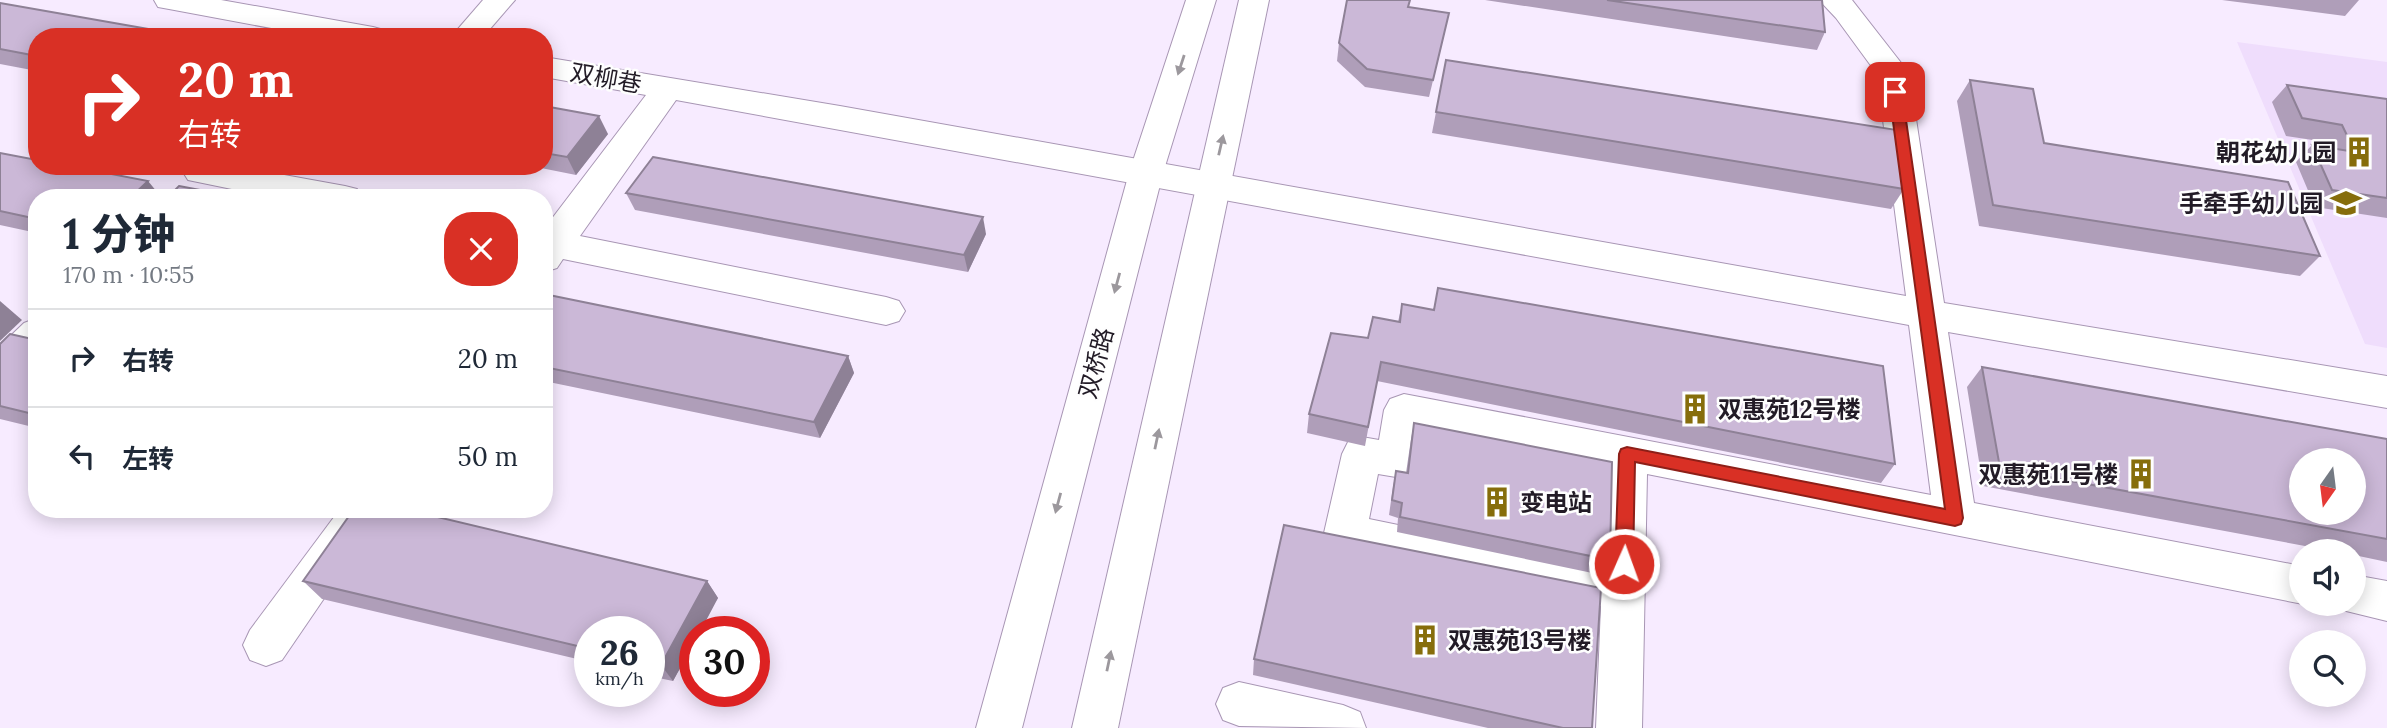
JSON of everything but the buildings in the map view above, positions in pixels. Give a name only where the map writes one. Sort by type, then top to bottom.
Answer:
[{"type":"street","points":[[169,0],[308,28]]},
{"type":"street","points":[[474,28],[500,0]]},
{"type":"street","name":"双桥路","points":[[999,728],[1146,173],[1201,0]]},
{"type":"street","points":[[1095,728],[1254,0]]},
{"type":"street","points":[[1834,0],[1847,11],[1893,73],[1924,314],[1955,518]]},
{"type":"street","name":"双柳巷","points":[[553,69],[840,117],[1924,314],[2387,392]]},
{"type":"street","points":[[553,241],[667,89]]},
{"type":"street","points":[[182,189],[197,175]]},
{"type":"street","points":[[232,175],[301,189]]},
{"type":"street","points":[[553,250],[886,311]]},
{"type":"street","points":[[0,370],[28,342]]},
{"type":"street","points":[[1623,592],[1345,533],[1362,454],[1396,460],[1404,410],[2289,582]]},
{"type":"street","points":[[1619,728],[1627,454]]},
{"type":"street","points":[[266,645],[358,518]]},
{"type":"street","points":[[2366,597],[2387,601]]},
{"type":"street","points":[[1239,704],[1343,728]]},
{"type":"shaded area","name":"手牵手幼儿园","points":[[2237,42],[2387,62],[2387,348],[2365,344]]},
{"type":"place","name":"朝花幼儿园","points":[[2359,152]]},
{"type":"place","name":"手牵手幼儿园","points":[[2346,203]]},
{"type":"place","name":"双惠苑12号楼","points":[[1695,409]]},
{"type":"place","name":"双惠苑11号楼","points":[[2141,474]]},
{"type":"place","name":"变电站","points":[[1497,502]]},
{"type":"place","name":"双惠苑13号楼","points":[[1425,640]]},
{"type":"route","points":[[1624,564],[1627,454],[1955,518],[1924,314],[1895,92]]}]
